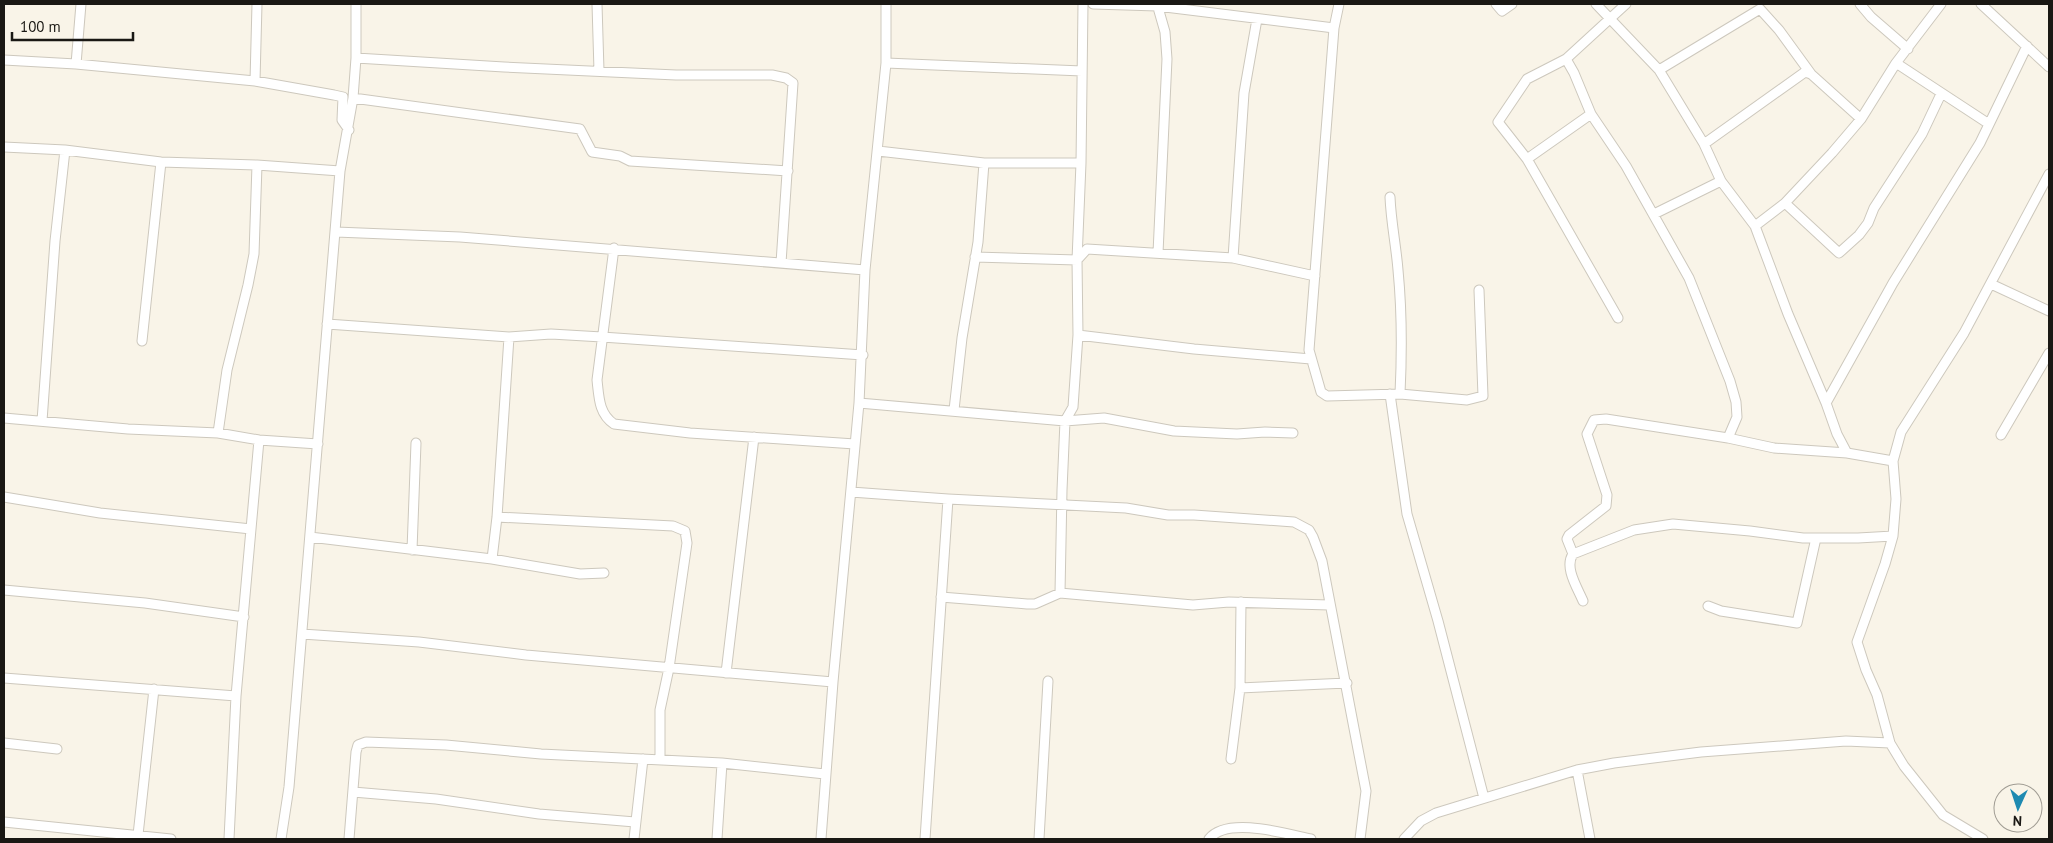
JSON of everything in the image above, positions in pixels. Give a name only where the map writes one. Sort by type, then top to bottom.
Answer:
[{"type":"street","points":[[76,64],[81,4]]},
{"type":"street","points":[[254,81],[258,4]]},
{"type":"street","points":[[281,839],[289,786],[340,171],[349,130],[353,98],[356,58],[356,4]]},
{"type":"street","points":[[597,4],[599,71]]},
{"type":"street","points":[[821,839],[833,682],[863,354],[865,270],[886,63],[886,4]]},
{"type":"street","points":[[1060,593],[1065,421],[1073,407],[1078,335],[1083,4]]},
{"type":"street","points":[[1093,4],[1157,5],[1334,28]]},
{"type":"street","points":[[1339,4],[1334,28],[1309,350],[1321,392],[1327,396],[1395,394],[1467,400],[1484,396],[1478,290]]},
{"type":"street","points":[[1496,4],[1502,11],[1512,4]]},
{"type":"street","points":[[1596,4],[1659,70],[1704,144],[1721,181],[1754,226],[1837,434],[1847,453]]},
{"type":"street","points":[[1618,318],[1527,159],[1498,122],[1527,79],[1566,59],[1626,4]]},
{"type":"street","points":[[1860,4],[1871,17],[1908,49]]},
{"type":"street","points":[[1754,226],[1786,203],[1812,177],[1862,118],[1896,63],[1941,4]]},
{"type":"street","points":[[1981,4],[2049,66]]},
{"type":"street","points":[[1157,5],[1165,32],[1167,59],[1158,253]]},
{"type":"street","points":[[1659,70],[1760,8],[1779,30],[1811,74],[1862,118]]},
{"type":"street","points":[[1233,258],[1244,93],[1257,19]]},
{"type":"street","points":[[1826,403],[1893,283],[1980,144],[2027,46]]},
{"type":"street","points":[[356,58],[599,71],[786,78],[793,83],[781,263]]},
{"type":"street","points":[[1566,59],[1591,114],[1626,166],[1689,278],[1730,381],[1736,402],[1737,417],[1728,438]]},
{"type":"street","points":[[4,60],[76,64],[254,81],[343,97],[342,120],[349,130]]},
{"type":"street","points":[[886,63],[1082,71]]},
{"type":"street","points":[[1896,63],[1989,124]]},
{"type":"street","points":[[1704,144],[1805,72],[1811,74]]},
{"type":"street","points":[[1786,203],[1839,253],[1859,235],[1868,223],[1874,208],[1922,134],[1941,94]]},
{"type":"street","points":[[353,98],[580,129],[592,152],[620,156],[630,160],[788,172]]},
{"type":"street","points":[[1527,159],[1591,114]]},
{"type":"street","points":[[4,147],[65,150],[160,162],[256,165],[340,171]]},
{"type":"street","points":[[42,421],[55,241],[65,150]]},
{"type":"street","points":[[878,151],[984,162],[1081,163]]},
{"type":"street","points":[[142,341],[160,162]]},
{"type":"street","points":[[954,410],[962,338],[978,242],[984,162]]},
{"type":"street","points":[[218,432],[227,370],[254,254],[256,165]]},
{"type":"street","points":[[1983,839],[1943,815],[1904,766],[1890,743],[1877,695],[1857,642],[1893,536],[1896,499],[1893,462],[1901,432],[1964,333],[2049,174]]},
{"type":"street","points":[[1654,214],[1721,181]]},
{"type":"street","points":[[1390,197],[1398,270],[1402,362],[1395,394],[1407,514],[1438,621],[1484,798]]},
{"type":"street","points":[[336,232],[460,236],[865,270]]},
{"type":"street","points":[[614,248],[597,380],[599,401],[607,419],[614,424],[855,444]]},
{"type":"street","points":[[1078,260],[1087,249],[1233,258],[1315,276]]},
{"type":"street","points":[[975,257],[1078,260]]},
{"type":"street","points":[[1991,284],[2049,311]]},
{"type":"street","points":[[327,324],[509,337],[551,334],[863,354]]},
{"type":"street","points":[[1078,335],[1194,349],[1311,359]]},
{"type":"street","points":[[492,559],[497,517],[509,337]]},
{"type":"street","points":[[2001,435],[2049,353]]},
{"type":"street","points":[[859,403],[1065,421],[1104,418],[1174,431],[1237,434],[1293,433]]},
{"type":"street","points":[[4,418],[128,429],[218,432],[259,440],[318,444]]},
{"type":"street","points":[[1573,554],[1567,539],[1569,535],[1606,506],[1607,495],[1587,434],[1594,420],[1606,419],[1728,438],[1774,448],[1847,453],[1893,462]]},
{"type":"street","points":[[726,673],[754,437]]},
{"type":"street","points":[[229,839],[236,696],[259,440]]},
{"type":"street","points":[[412,550],[416,443]]},
{"type":"street","points":[[851,492],[1126,508],[1168,515],[1294,522],[1309,530],[1314,537],[1322,561],[1366,791],[1360,839]]},
{"type":"street","points":[[4,497],[100,513],[251,529]]},
{"type":"street","points":[[926,839],[948,499]]},
{"type":"street","points":[[497,517],[673,526],[685,531],[687,544],[669,668],[660,710],[660,759]]},
{"type":"street","points":[[1583,601],[1569,568],[1569,560],[1573,554],[1634,530],[1673,524],[1816,538],[1893,536]]},
{"type":"street","points":[[310,537],[492,559],[580,574],[604,574]]},
{"type":"street","points":[[1708,606],[1721,611],[1797,623],[1816,538]]},
{"type":"street","points":[[4,590],[145,604],[244,617]]},
{"type":"street","points":[[941,597],[1035,604],[1060,593],[1193,605],[1241,602],[1329,605]]},
{"type":"street","points":[[1230,759],[1240,688],[1241,602]]},
{"type":"street","points":[[302,634],[419,642],[669,668],[833,682]]},
{"type":"street","points":[[4,678],[236,696]]},
{"type":"street","points":[[1039,839],[1048,681]]},
{"type":"street","points":[[1240,688],[1346,683]]},
{"type":"street","points":[[138,835],[154,689]]},
{"type":"street","points":[[1404,839],[1421,821],[1436,813],[1520,789],[1577,770],[1614,763],[1701,752],[1846,741],[1890,743]]},
{"type":"street","points":[[349,839],[357,748],[361,743],[366,742],[446,745],[541,754],[722,763],[826,774]]},
{"type":"street","points":[[4,743],[57,748]]},
{"type":"street","points":[[634,839],[643,758]]},
{"type":"street","points":[[717,839],[722,763]]},
{"type":"street","points":[[1577,770],[1590,839]]},
{"type":"street","points":[[353,792],[436,798],[539,814],[635,822]]},
{"type":"street","points":[[4,822],[171,839]]},
{"type":"street","points":[[1209,839],[1226,828],[1247,828],[1311,839]]}]
